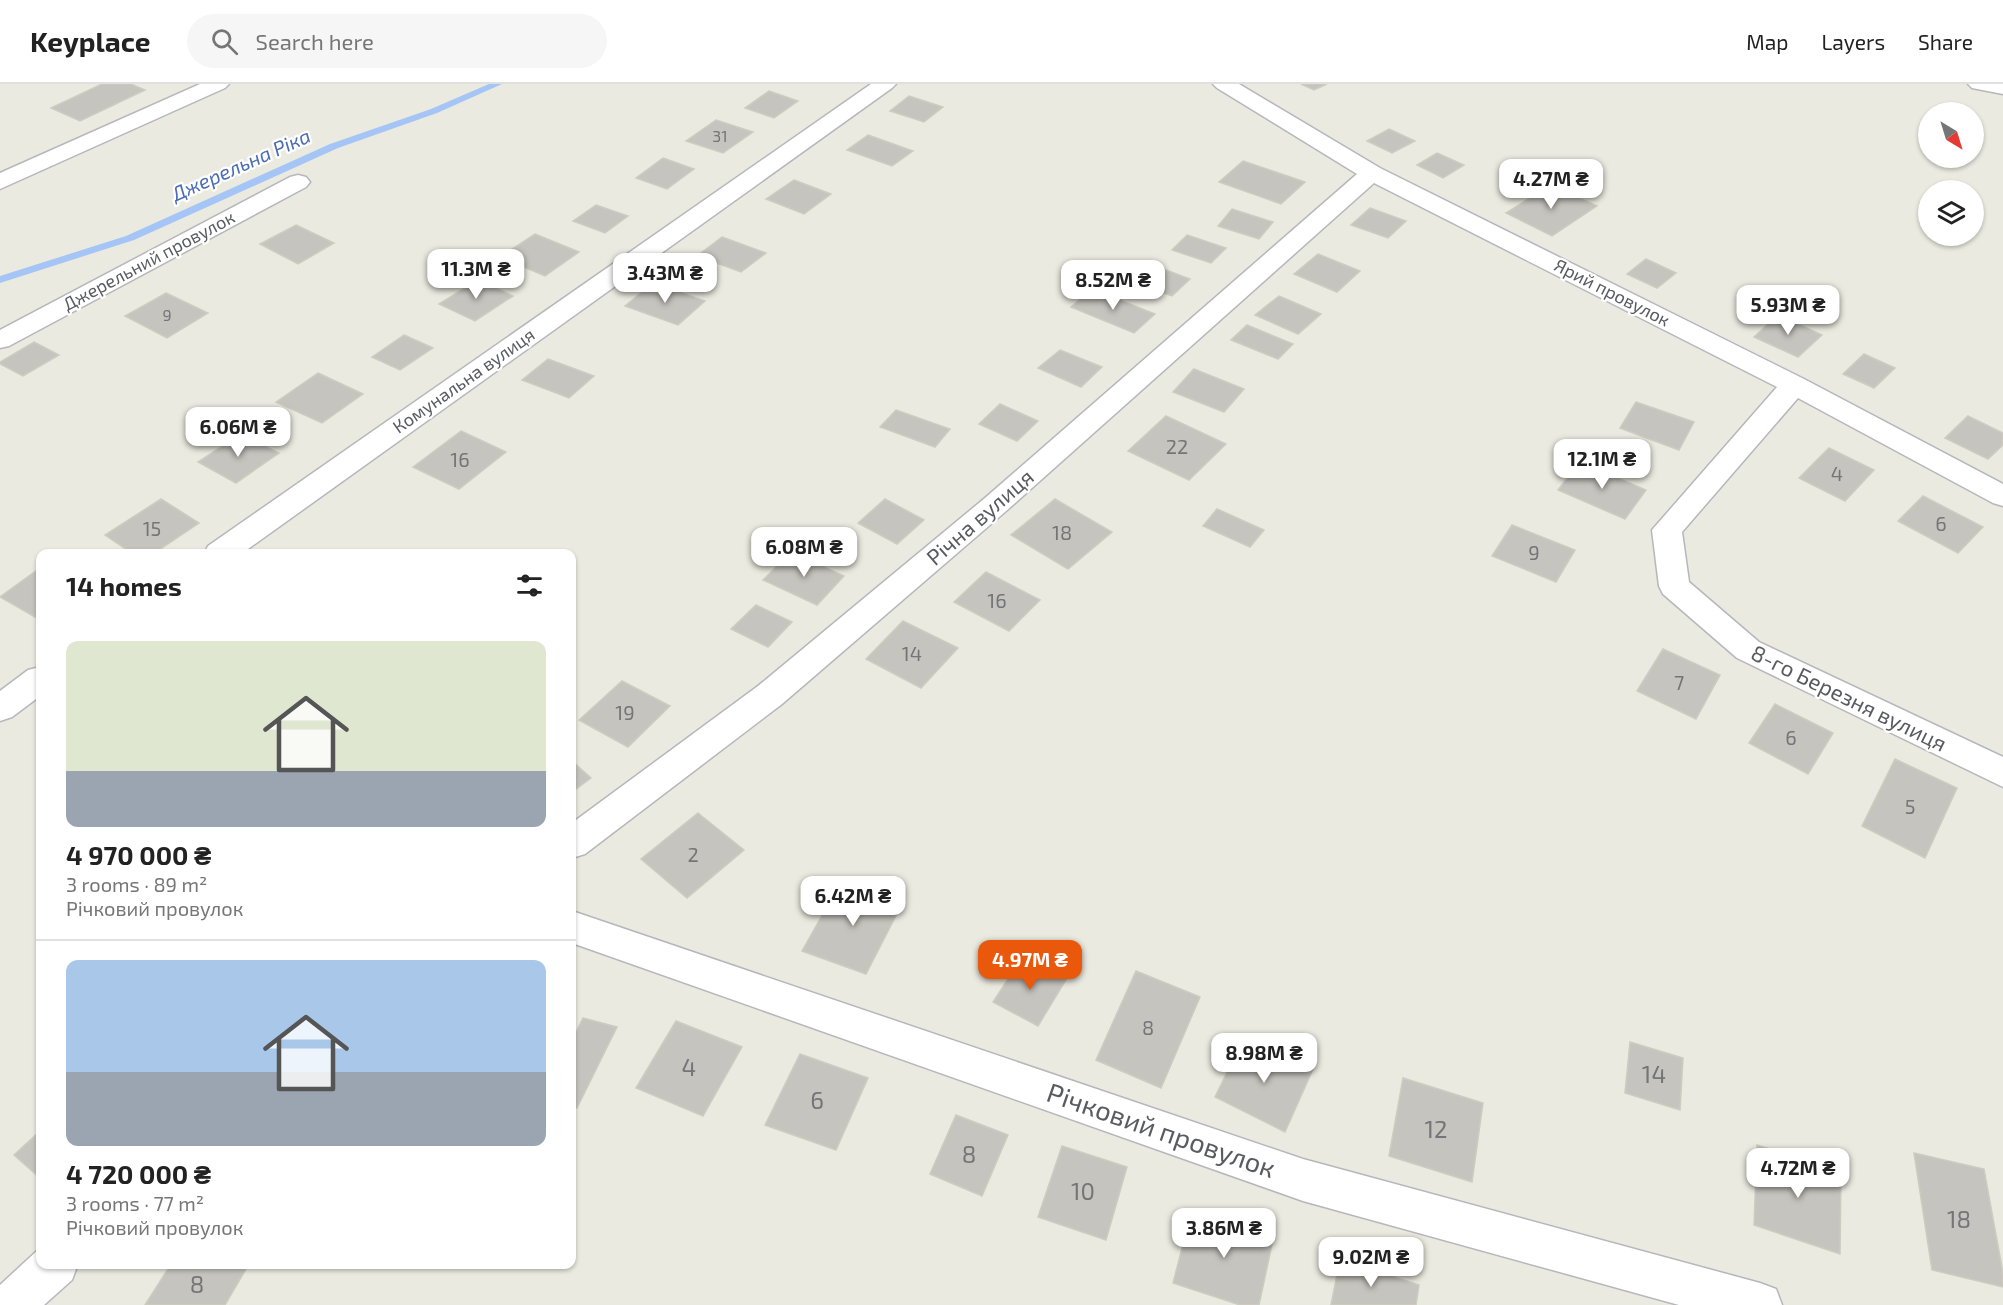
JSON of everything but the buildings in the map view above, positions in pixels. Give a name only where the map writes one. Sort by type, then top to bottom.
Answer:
[{"type":"street","points":[[0,182],[218,84]]},
{"type":"street","name":"Комунальна вулиця","points":[[226,549],[885,84]]},
{"type":"street","name":"Ярий провулок","points":[[1224,84],[1372,173],[1794,385],[2003,496]]},
{"type":"street","points":[[1979,84],[2003,88]]},
{"type":"street","name":"Річна вулиця","points":[[576,840],[779,687],[1004,497],[1372,173]]},
{"type":"street","name":"Джерельний провулок","points":[[0,340],[298,182]]},
{"type":"street","name":"8-го Березня вулиця","points":[[1794,385],[1667,531],[1674,586],[1748,650],[2003,773]]},
{"type":"street","points":[[0,708],[36,682]]},
{"type":"street","name":"Річковий провулок","points":[[576,928],[1304,1180],[1760,1305]]},
{"type":"street","points":[[11,1305],[51,1269]]},
{"type":"waterway","name":"Джерельна Ріка","points":[[0,280],[130,238],[334,146],[434,111],[497,84]]}]
